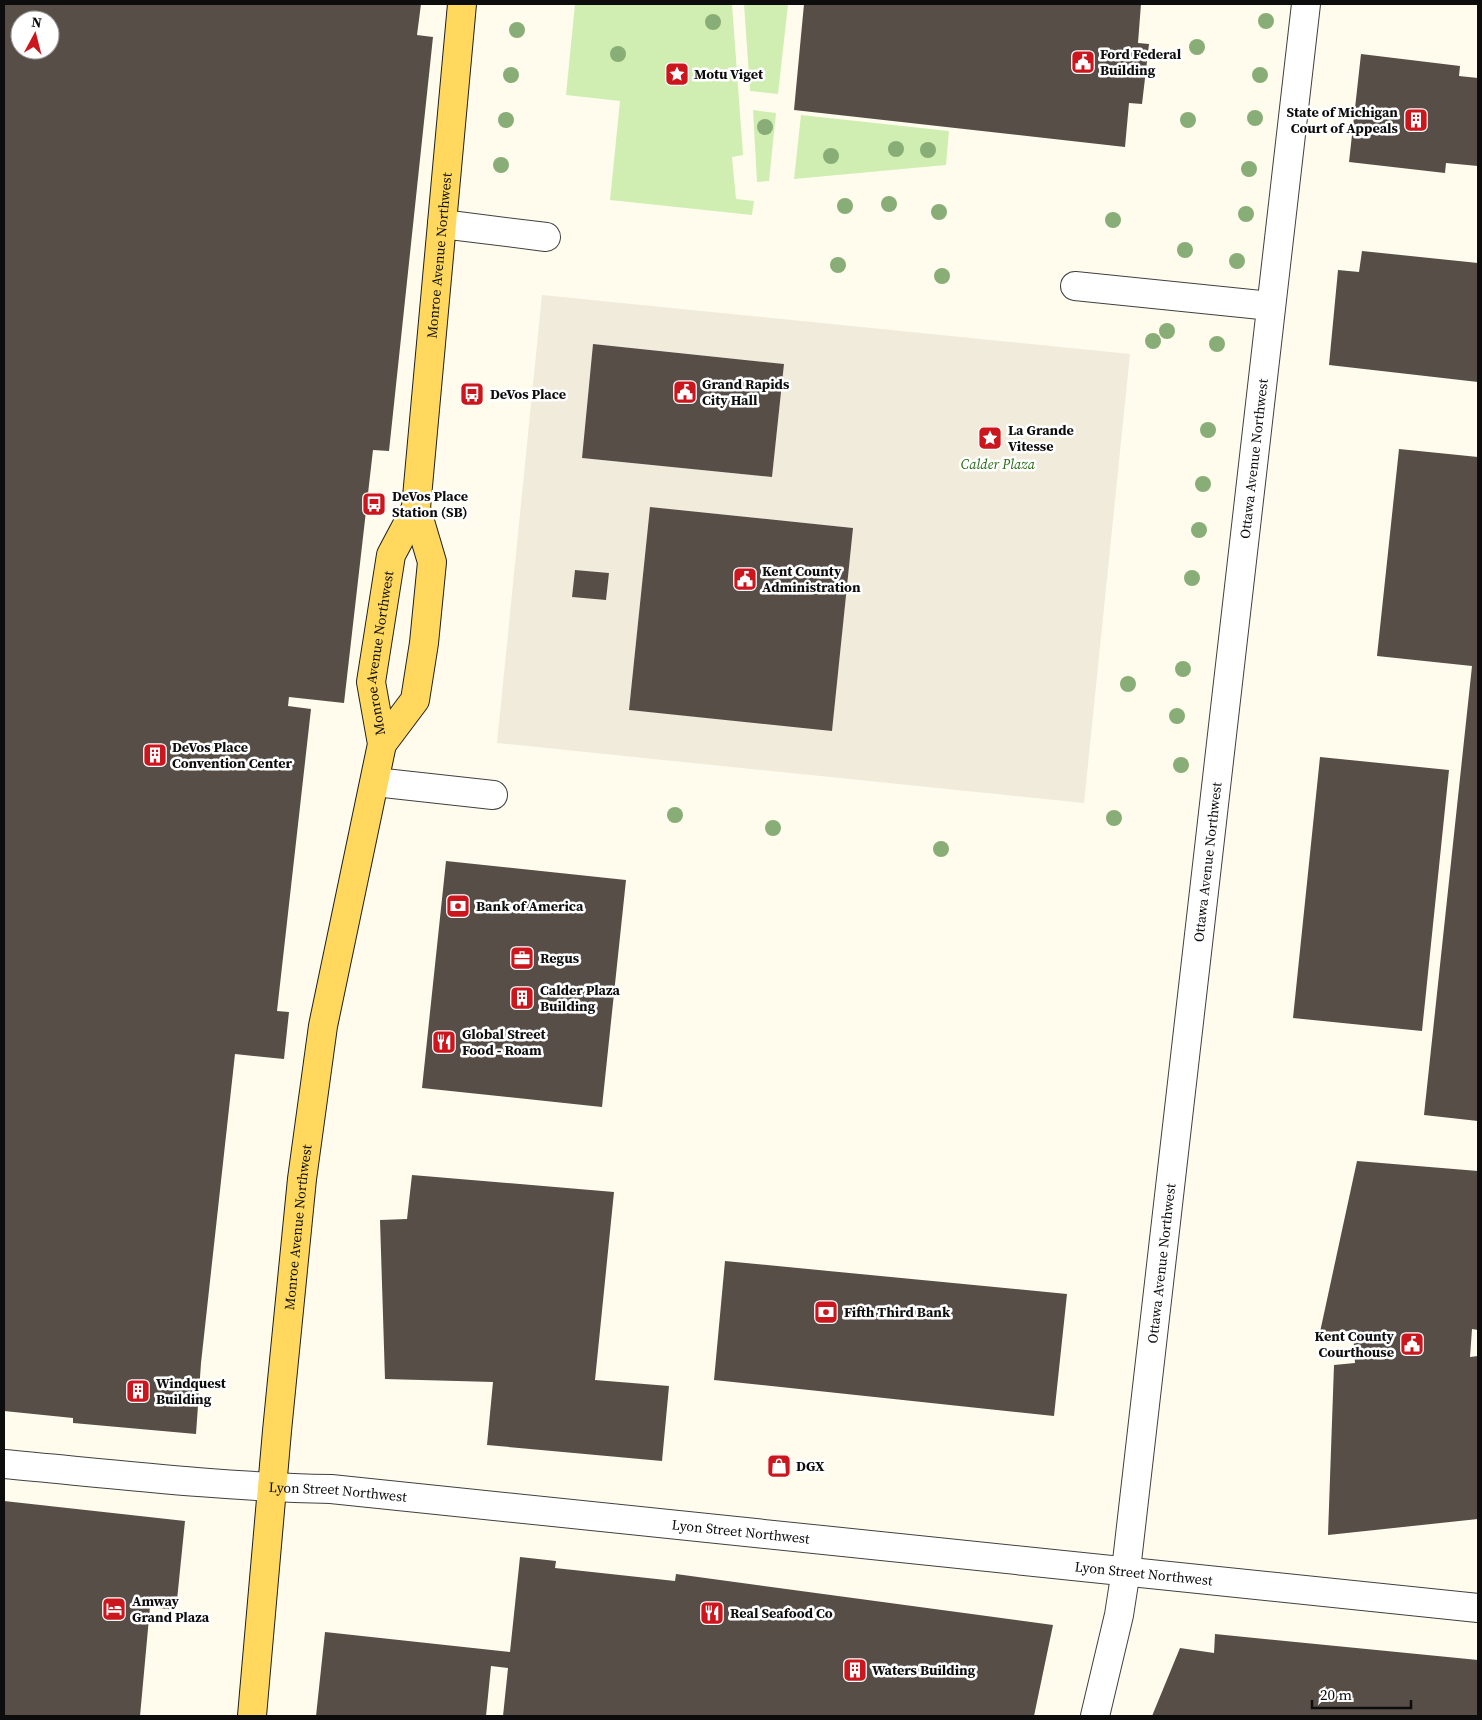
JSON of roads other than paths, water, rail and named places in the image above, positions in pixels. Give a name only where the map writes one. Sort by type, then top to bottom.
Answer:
[{"type":"main road","name":"Monroe Avenue Northwest","points":[[382,744],[415,700],[424,643],[432,562],[416,508],[462,4]]},
{"type":"main road","name":"Monroe Avenue Northwest","points":[[252,1716],[302,1179],[323,1026],[382,744],[371,682],[391,555],[416,508]]},
{"type":"street","name":"Ottawa Avenue Northwest","points":[[1095,1716],[1119,1615],[1126,1570],[1306,4]]},
{"type":"street","points":[[442,224],[546,237]]},
{"type":"street","points":[[1075,286],[1271,306]]},
{"type":"street","points":[[375,782],[493,795]]},
{"type":"street","name":"Lyon Street Northwest","points":[[4,1464],[272,1488],[331,1489],[1478,1608]]},
{"type":"place","name":"Ford Federal Building","points":[[1083,62]]},
{"type":"place","name":"Motu Viget","points":[[677,74]]},
{"type":"place","name":"State of Michigan Court of Appeals","points":[[1416,120]]},
{"type":"place","name":"Grand Rapids City Hall","points":[[685,392]]},
{"type":"place","name":"DeVos Place","points":[[472,394]]},
{"type":"place","name":"La Grande Vitesse","points":[[990,438]]},
{"type":"place","name":"DeVos Place Station (SB)","points":[[374,504]]},
{"type":"place","name":"Kent County Administration","points":[[745,579]]},
{"type":"place","name":"DeVos Place Convention Center","points":[[155,755]]},
{"type":"place","name":"Bank of America","points":[[458,906]]},
{"type":"place","name":"Regus","points":[[522,958]]},
{"type":"place","name":"Calder Plaza Building","points":[[522,998]]},
{"type":"place","name":"Global Street Food - Roam","points":[[444,1042]]},
{"type":"place","name":"Fifth Third Bank","points":[[826,1312]]},
{"type":"place","name":"Kent County Courthouse","points":[[1412,1344]]},
{"type":"place","name":"Windquest Building","points":[[138,1391]]},
{"type":"place","name":"DGX","points":[[779,1466]]},
{"type":"place","name":"Amway Grand Plaza","points":[[114,1609]]},
{"type":"place","name":"Real Seafood Co","points":[[712,1613]]},
{"type":"place","name":"Waters Building","points":[[855,1670]]},
{"type":"park label","name":"Calder Plaza","points":[[998,464]]}]
